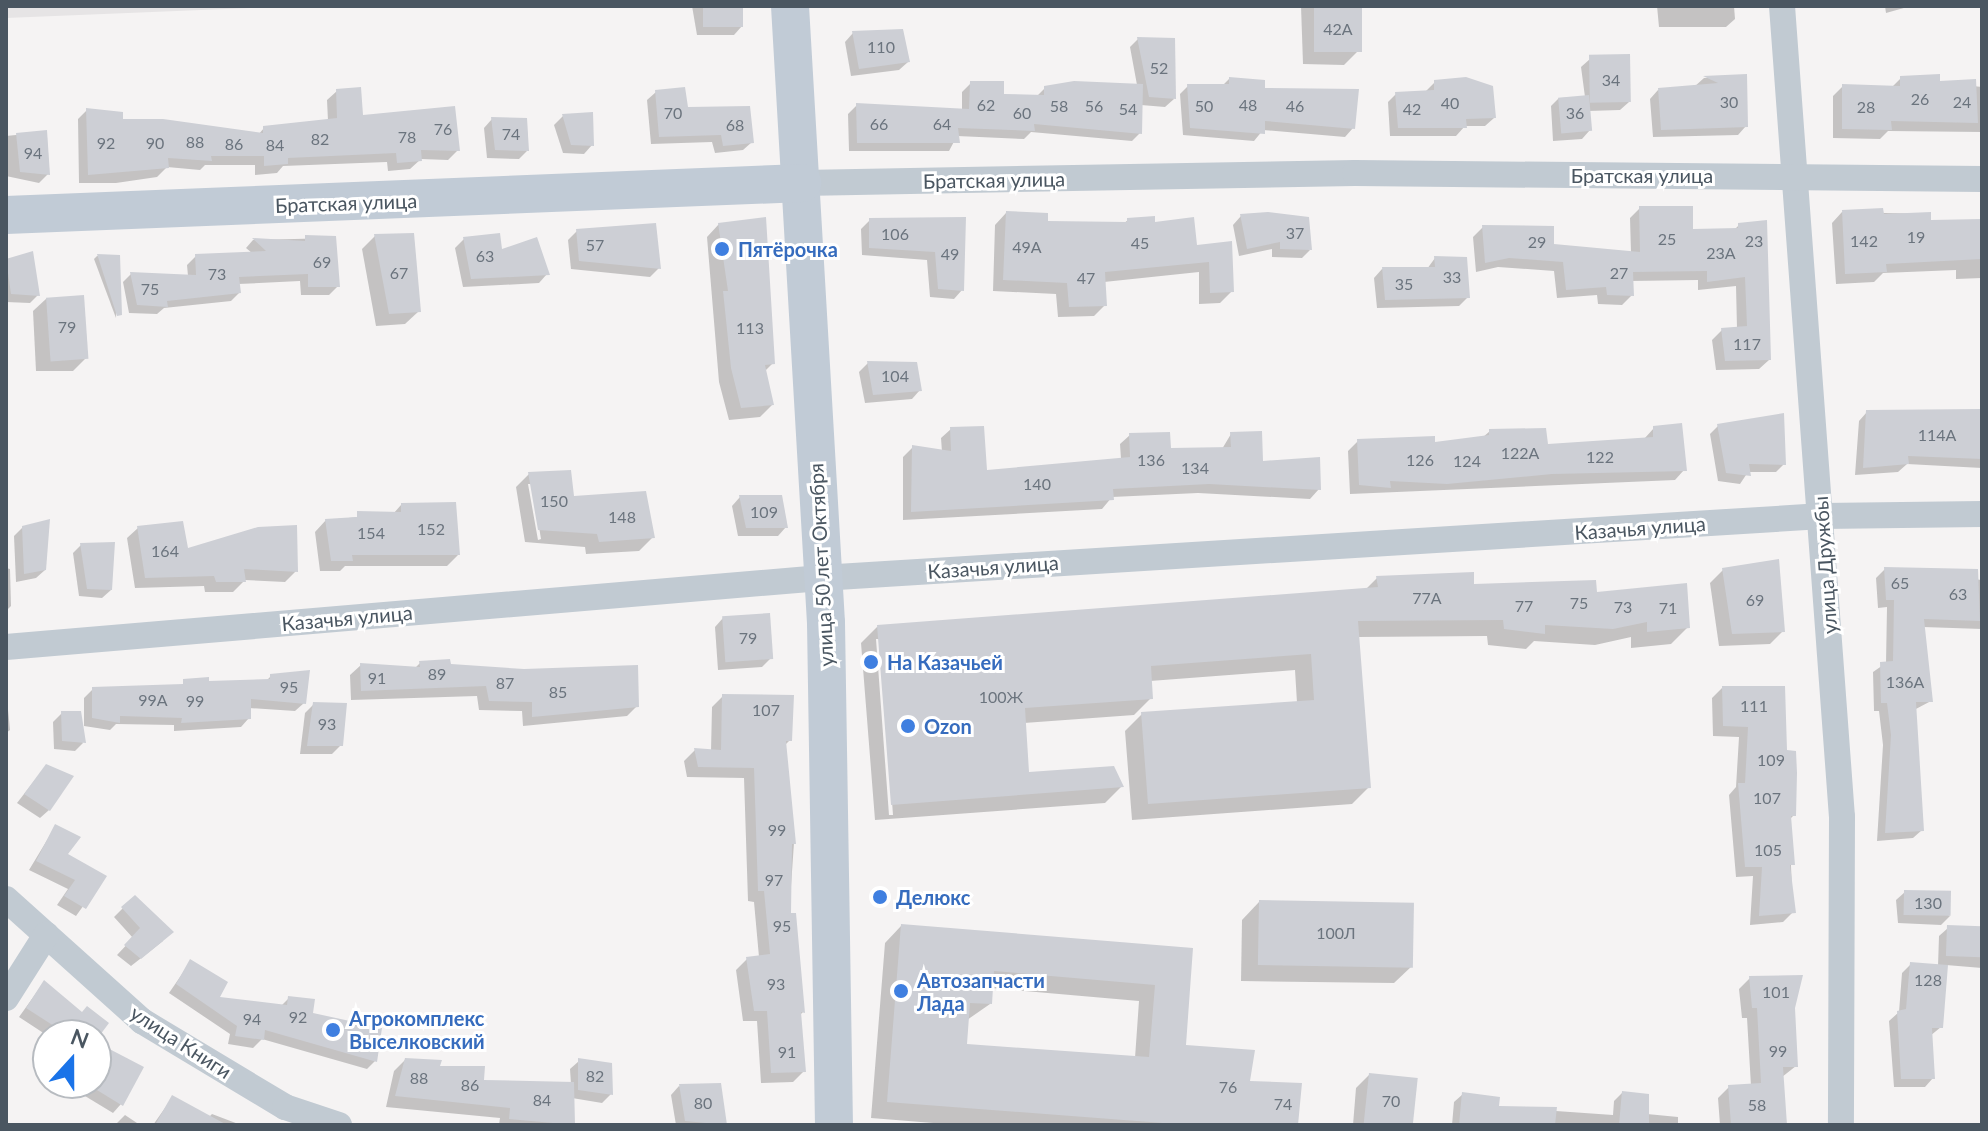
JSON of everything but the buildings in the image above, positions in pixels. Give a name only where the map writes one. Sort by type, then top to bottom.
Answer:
[{"type":"main road","name":"улица 50 лет Октября","points":[[790,6],[802,183],[821,578],[834,1125]]},
{"type":"main road","name":"Братская улица","points":[[6,215],[802,183]]},
{"type":"street","name":"улица Дружбы","points":[[1782,6],[1842,817],[1841,1125]]},
{"type":"street","name":"Братская улица","points":[[802,183],[1355,173],[1982,179]]},
{"type":"street","name":"Казачья улица","points":[[6,647],[821,578],[1822,516],[1982,514]]},
{"type":"street","name":"улица Книги","points":[[6,899],[142,1021],[285,1107],[339,1125]]},
{"type":"street","points":[[6,998],[46,935]]},
{"type":"shaded area","points":[[6,6],[299,6],[6,18]]},
{"type":"place","name":"Пятёрочка","points":[[722,249]]},
{"type":"place","name":"На Казачьей","points":[[871,662]]},
{"type":"place","name":"Ozon","points":[[908,726]]},
{"type":"place","name":"Делюкс","points":[[880,897]]},
{"type":"place","name":"Автозапчасти Лада","points":[[901,991]]},
{"type":"place","name":"Агрокомплекс Выселковский","points":[[333,1030]]}]
